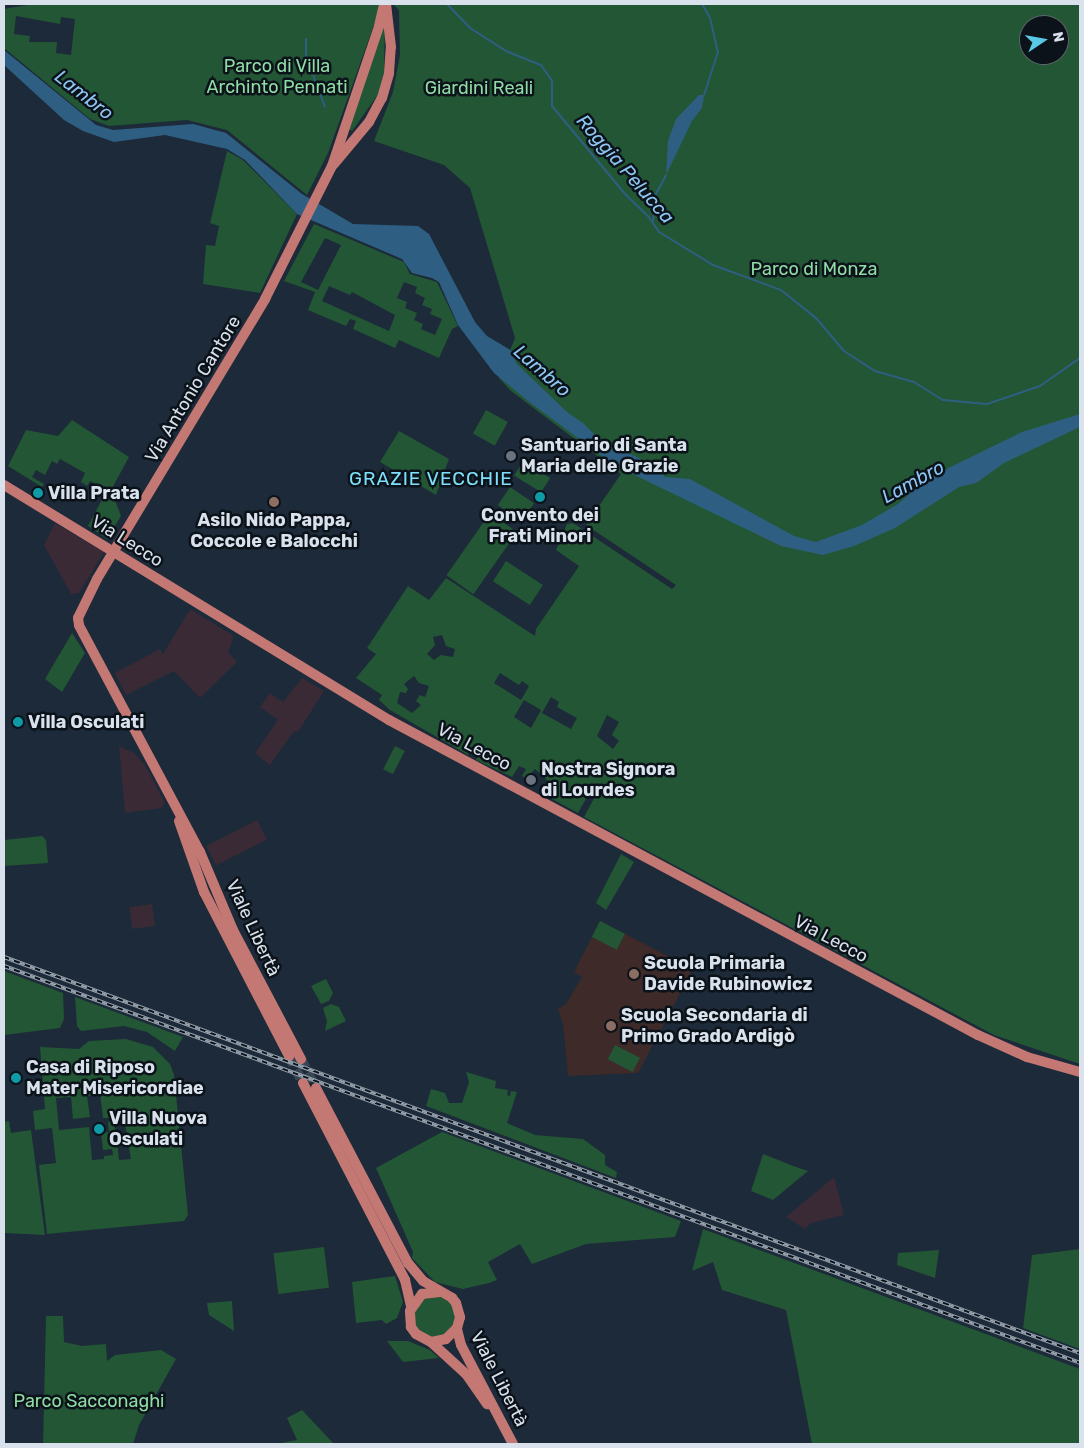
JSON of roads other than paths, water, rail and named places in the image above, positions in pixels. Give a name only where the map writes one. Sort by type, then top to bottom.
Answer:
[{"type":"main road","points":[[332,166],[369,122],[382,98],[389,73],[391,47],[385,4]]},
{"type":"main road","points":[[332,166],[385,4]]},
{"type":"main road","name":"Via Antonio Cantore","points":[[79,625],[81,607],[245,334],[332,166]]},
{"type":"main road","name":"Via Lecco","points":[[4,485],[336,689],[460,759],[978,1035],[1027,1057],[1080,1072]]},
{"type":"main road","name":"Viale Libertà","points":[[79,625],[200,852],[232,930],[301,1058]]},
{"type":"main road","name":"Viale Libertà","points":[[177,812],[204,892],[289,1056]]},
{"type":"main road","name":"Viale Libertà","points":[[303,1083],[405,1280],[411,1306],[411,1327],[423,1340],[431,1342],[446,1339],[457,1329]]},
{"type":"main road","name":"Viale Libertà","points":[[316,1088],[402,1254],[417,1274],[456,1303],[460,1317],[457,1329],[461,1345],[513,1444]]},
{"type":"main road","points":[[411,1306],[422,1294],[440,1292]]},
{"type":"main road","name":"Viale Libertà","points":[[431,1342],[466,1374],[487,1406],[506,1444]]},
{"type":"water","points":[[4,50],[96,125],[113,130],[193,124],[226,133],[302,194],[353,224],[418,226],[429,234],[475,322],[487,336],[512,351],[516,363],[567,412],[583,423],[600,440],[643,460],[647,467],[659,469],[665,477],[690,479],[794,536],[816,542],[862,525],[898,504],[928,478],[1022,432],[1080,414],[1080,427],[1004,463],[976,483],[959,487],[895,528],[854,546],[823,555],[781,546],[614,465],[528,401],[494,373],[458,325],[439,282],[432,278],[412,273],[402,259],[297,214],[245,160],[227,149],[165,135],[114,142],[83,131],[64,120],[4,65]]},
{"type":"water","points":[[699,95],[704,95],[702,108],[692,121],[666,175],[668,141],[676,119]]},
{"type":"waterway","name":"Roggia Pelucca","points":[[447,4],[470,28],[506,51],[541,65],[552,81],[552,106],[626,195],[648,216],[659,232],[713,265],[781,290],[816,318],[844,351],[875,371],[914,382],[943,400],[987,404],[1040,386],[1080,358]]},
{"type":"waterway","points":[[702,4],[710,18],[718,52],[704,95]]},
{"type":"waterway","points":[[306,39],[306,56],[325,107]]},
{"type":"waterway","points":[[653,221],[656,194],[666,175]]},
{"type":"tunnel","points":[[289,1056],[303,1083]]},
{"type":"tunnel","points":[[301,1059],[316,1088]]},
{"type":"railway","points":[[4,957],[1080,1353]]},
{"type":"railway","points":[[4,966],[1080,1363]]},
{"type":"place","name":"Santuario di Santa Maria delle Grazie","points":[[511,456]]},
{"type":"place","name":"Villa Prata","points":[[38,493]]},
{"type":"place","name":"Convento dei Frati Minori","points":[[540,497]]},
{"type":"place","name":"Asilo Nido Pappa, Coccole e Balocchi","points":[[274,502]]},
{"type":"place","name":"Villa Osculati","points":[[18,722]]},
{"type":"place","name":"Nostra Signora di Lourdes","points":[[531,780]]},
{"type":"place","name":"Scuola Primaria Davide Rubinowicz","points":[[634,974]]},
{"type":"place","name":"Scuola Secondaria di Primo Grado Ardigò","points":[[611,1026]]},
{"type":"place","name":"Casa di Riposo Mater Misericordiae","points":[[16,1078]]},
{"type":"place","name":"Villa Nuova Osculati","points":[[99,1129]]},
{"type":"district","name":"GRAZIE VECCHIE","points":[[431,479]]},
{"type":"park label","name":"Parco di Villa Archinto Pennati","points":[[277,77]]},
{"type":"park label","name":"Giardini Reali","points":[[479,88]]},
{"type":"park label","name":"Parco di Monza","points":[[814,269]]},
{"type":"park label","name":"Parco Sacconaghi","points":[[89,1401]]},
{"type":"water label","name":"Lambro","points":[[84,95]]},
{"type":"water label","name":"Lambro","points":[[542,371]]},
{"type":"water label","name":"Lambro","points":[[913,482]]}]
